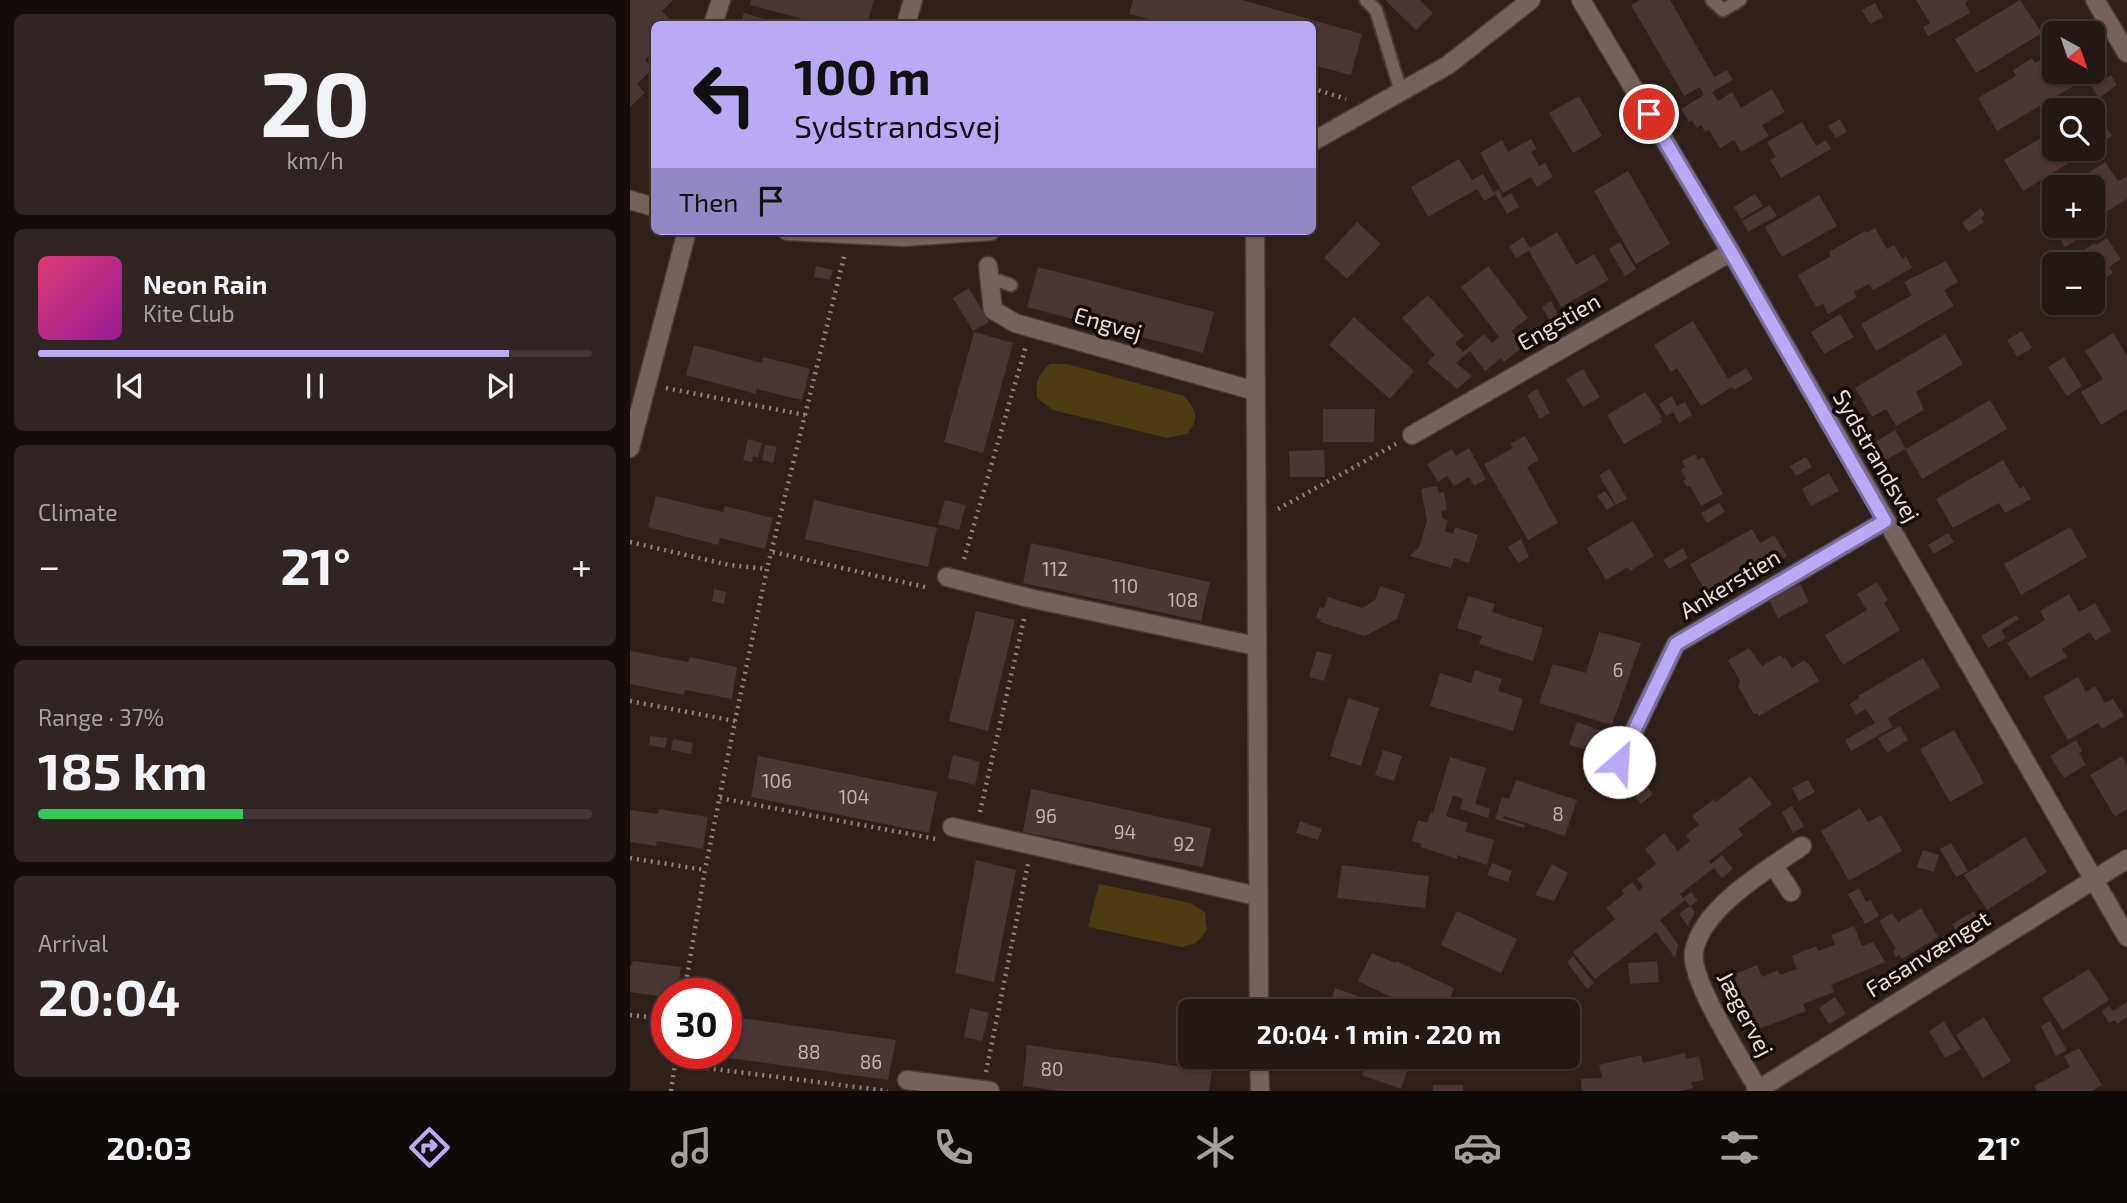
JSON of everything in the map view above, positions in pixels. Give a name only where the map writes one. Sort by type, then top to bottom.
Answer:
[{"type":"street","points":[[714,21],[721,0]]},
{"type":"street","points":[[907,21],[913,0]]},
{"type":"street","points":[[1316,140],[1448,65],[1531,0]]},
{"type":"street","name":"Sydstrandsvej","points":[[1581,0],[1731,252],[2127,937]]},
{"type":"street","points":[[2095,0],[2127,53]]},
{"type":"street","points":[[630,200],[651,206]]},
{"type":"street","points":[[630,448],[686,235]]},
{"type":"street","points":[[882,235],[933,235]]},
{"type":"street","points":[[1255,235],[1259,999]]},
{"type":"street","name":"Engstien","points":[[1412,435],[1731,252]]},
{"type":"street","name":"Engvej","points":[[989,272],[993,310],[1015,323],[1255,391]]},
{"type":"street","name":"Ankerstien","points":[[1619,762],[1676,644],[1885,521]]},
{"type":"street","points":[[952,579],[1256,646]]},
{"type":"street","points":[[951,827],[1257,896]]},
{"type":"street","name":"Jægervej","points":[[1758,1090],[1697,980],[1693,953],[1704,927],[1737,890],[1801,846]]},
{"type":"street","name":"Fasanvænget","points":[[1758,1090],[2127,859]]},
{"type":"street","points":[[1773,866],[1791,892]]},
{"type":"street","points":[[1259,1069],[1260,1091]]},
{"type":"street","points":[[907,1080],[986,1090]]},
{"type":"lane","points":[[1366,0],[1376,10],[1401,92]]},
{"type":"lane","points":[[1712,0],[1723,10],[1740,0]]},
{"type":"lane","points":[[989,272],[1011,285]]},
{"type":"path","points":[[687,978],[734,721],[767,569],[843,263],[848,235]]},
{"type":"path","points":[[773,552],[930,588],[952,579],[1032,328]]},
{"type":"path","points":[[646,384],[805,415]]},
{"type":"path","points":[[1256,522],[1412,435]]},
{"type":"path","points":[[630,542],[729,565],[767,569]]},
{"type":"path","points":[[976,832],[1029,598]]},
{"type":"path","points":[[630,701],[734,721]]},
{"type":"path","points":[[720,798],[938,840],[951,827]]},
{"type":"path","points":[[986,1090],[1032,845]]},
{"type":"path","points":[[630,858],[705,870]]},
{"type":"path","points":[[630,1015],[651,1017]]},
{"type":"path","points":[[671,1091],[674,1069]]},
{"type":"path","points":[[715,1069],[890,1091],[907,1080]]},
{"type":"shaded area","points":[[1050,364],[1067,364],[1184,396],[1194,411],[1194,423],[1187,434],[1167,438],[1053,410],[1037,398],[1036,393],[1040,375]]},
{"type":"shaded area","points":[[1099,884],[1190,903],[1205,912],[1207,930],[1196,943],[1182,947],[1088,927]]},
{"type":"building","points":[[630,0],[673,0],[662,11],[669,19],[667,21],[651,21],[651,54],[645,60],[651,70],[637,84],[645,93],[630,107]]},
{"type":"building","points":[[751,0],[874,0],[868,21],[811,21],[750,5]]},
{"type":"building","points":[[1133,0],[1242,0],[1362,34],[1351,75],[1316,66],[1316,21],[1156,21],[1129,14]]},
{"type":"building","points":[[1385,0],[1420,0],[1433,13],[1416,30]]},
{"type":"building","points":[[1640,0],[1670,0],[1714,77],[1727,70],[1733,80],[1712,92],[1718,101],[1732,92],[1741,108],[1772,89],[1785,112],[1762,125],[1769,136],[1741,152],[1734,140],[1720,148],[1709,130],[1705,132],[1701,125],[1697,128],[1692,120],[1689,122],[1681,109],[1704,95],[1700,87],[1684,96],[1631,5]]},
{"type":"building","points":[[1916,0],[1969,0],[1965,3],[1970,13],[1928,36],[1923,27],[1930,23]]},
{"type":"building","points":[[2020,0],[2042,33],[1976,73],[1955,39]]},
{"type":"building","points":[[1875,3],[1883,17],[1870,24],[1862,10]]},
{"type":"building","points":[[744,13],[771,21],[741,21]]},
{"type":"building","points":[[2032,58],[2035,63],[2042,59],[2042,84],[2077,84],[2053,98],[2042,98],[2042,104],[1997,131],[1978,98],[2016,76],[2013,70]]},
{"type":"building","points":[[2111,75],[2117,85],[2099,98],[2092,87],[2105,84],[2105,79]]},
{"type":"building","points":[[1579,96],[1602,136],[1573,153],[1549,113]]},
{"type":"building","points":[[1840,119],[1847,132],[1836,138],[1828,126]]},
{"type":"building","points":[[1802,122],[1816,146],[1826,140],[1831,149],[1781,178],[1770,160],[1776,157],[1767,142]]},
{"type":"building","points":[[2105,124],[2112,136],[2105,140]]},
{"type":"building","points":[[2042,137],[2042,161],[2072,161],[2049,175],[2042,175],[2042,179],[2023,191],[2004,160]]},
{"type":"building","points":[[1531,139],[1537,149],[1531,152],[1539,166],[1545,163],[1553,177],[1537,187],[1531,177],[1503,193],[1480,153],[1502,140],[1508,152]]},
{"type":"building","points":[[1459,159],[1472,180],[1483,174],[1495,195],[1484,201],[1477,189],[1428,217],[1411,187]]},
{"type":"building","points":[[2105,162],[2118,181],[2127,176],[2127,199],[2105,213],[2105,175],[2085,175]]},
{"type":"building","points":[[1628,171],[1670,244],[1636,264],[1594,191]]},
{"type":"building","points":[[1499,189],[1503,198],[1511,193],[1519,207],[1507,214],[1494,192]]},
{"type":"building","points":[[1755,194],[1763,206],[1741,219],[1734,207]]},
{"type":"building","points":[[1819,195],[1837,226],[1782,257],[1765,227]]},
{"type":"building","points":[[1770,205],[1777,216],[1748,232],[1742,221]]},
{"type":"building","points":[[1981,208],[1985,215],[1981,218],[1984,222],[1969,232],[1962,223]]},
{"type":"building","points":[[1357,222],[1381,244],[1347,279],[1324,258]]},
{"type":"building","points":[[1875,228],[1887,249],[1894,245],[1902,259],[1906,256],[1912,268],[1873,290],[1869,284],[1854,292],[1857,297],[1828,314],[1823,304],[1816,307],[1798,275],[1831,256],[1829,252]]},
{"type":"building","points":[[1557,232],[1576,265],[1594,254],[1609,280],[1561,307],[1529,251],[1516,258],[1509,246],[1523,237],[1530,248]]},
{"type":"building","points":[[2060,238],[2080,238],[2065,247]]},
{"type":"building","points":[[2107,238],[2121,259],[2109,267],[2113,273],[2105,278],[2105,252],[2081,252],[2095,243],[2096,245]]},
{"type":"building","points":[[1620,242],[1636,269],[1625,276],[1609,249]]},
{"type":"building","points":[[1946,261],[1958,282],[1944,290],[1954,306],[1876,351],[1861,324],[1912,295],[1904,282]]},
{"type":"building","points":[[816,266],[833,270],[830,280],[814,277]]},
{"type":"building","points":[[1488,266],[1528,318],[1511,331],[1524,346],[1504,362],[1501,358],[1485,371],[1470,351],[1456,363],[1472,376],[1457,389],[1427,363],[1435,355],[1402,318],[1428,295],[1464,336],[1455,343],[1463,352],[1484,334],[1492,343],[1499,337],[1461,287]]},
{"type":"building","points":[[1038,267],[1214,312],[1203,353],[1027,307]]},
{"type":"building","points":[[969,288],[989,322],[973,331],[953,298]]},
{"type":"building","points":[[1551,301],[1564,325],[1555,330],[1542,307]]},
{"type":"building","points":[[1840,314],[1854,337],[1824,354],[1811,332]]},
{"type":"building","points":[[1354,317],[1414,371],[1390,399],[1329,345]]},
{"type":"building","points":[[1693,321],[1728,379],[1746,368],[1753,379],[1734,390],[1732,387],[1701,406],[1677,368],[1671,372],[1654,345]]},
{"type":"building","points":[[2022,331],[2032,348],[2017,357],[2007,340]]},
{"type":"building","points":[[974,332],[1013,343],[983,453],[944,442]]},
{"type":"building","points":[[2113,333],[2127,356],[2127,409],[2101,425],[2081,392],[2103,379],[2085,351]]},
{"type":"building","points":[[1945,334],[1963,364],[1916,392],[1924,410],[1896,426],[1886,409],[1872,417],[1855,388]]},
{"type":"building","points":[[694,345],[762,363],[763,357],[810,369],[802,400],[757,389],[756,394],[686,375]]},
{"type":"building","points":[[2064,357],[2082,386],[2067,396],[2048,367]]},
{"type":"building","points":[[1583,369],[1600,397],[1583,407],[1566,379]]},
{"type":"building","points":[[1537,389],[1550,413],[1540,419],[1527,395]]},
{"type":"building","points":[[1645,392],[1662,417],[1662,422],[1624,444],[1607,415]]},
{"type":"building","points":[[1672,396],[1677,406],[1685,402],[1692,415],[1679,423],[1673,412],[1666,416],[1659,404]]},
{"type":"building","points":[[1990,400],[2007,429],[1922,479],[1905,449],[1877,465],[1867,447],[1895,430],[1906,449]]},
{"type":"building","points":[[1323,409],[1375,409],[1374,442],[1323,442]]},
{"type":"building","points":[[1525,436],[1539,460],[1527,467],[1558,523],[1528,540],[1484,464],[1513,448],[1510,444]]},
{"type":"building","points":[[748,439],[762,443],[758,458],[753,456],[752,462],[743,460]]},
{"type":"building","points":[[765,445],[777,447],[773,463],[762,460]]},
{"type":"building","points":[[1469,448],[1486,479],[1474,486],[1469,477],[1454,486],[1447,476],[1438,482],[1427,464],[1452,449],[1456,456]]},
{"type":"building","points":[[1324,450],[1325,477],[1290,477],[1289,451]]},
{"type":"building","points":[[1695,454],[1698,460],[1703,457],[1723,494],[1701,506],[1690,486],[1687,487],[1683,481],[1686,479],[1681,470],[1685,467],[1682,461]]},
{"type":"building","points":[[1806,457],[1812,467],[1796,476],[1790,466]]},
{"type":"building","points":[[2003,460],[2020,489],[2024,486],[2031,499],[2005,513],[1999,503],[1953,528],[1936,499]]},
{"type":"building","points":[[1610,469],[1627,499],[1616,505],[1599,475]]},
{"type":"building","points":[[1829,473],[1839,491],[1811,506],[1802,489]]},
{"type":"building","points":[[1437,486],[1439,493],[1444,492],[1447,510],[1441,511],[1443,518],[1448,521],[1445,531],[1453,534],[1455,527],[1478,535],[1469,563],[1454,558],[1451,568],[1410,556],[1419,547],[1427,521],[1421,489]]},
{"type":"building","points":[[1605,491],[1615,505],[1607,510],[1597,496]]},
{"type":"building","points":[[656,496],[723,512],[725,506],[773,518],[765,549],[720,538],[718,545],[648,527]]},
{"type":"building","points":[[814,500],[937,528],[928,567],[805,539]]},
{"type":"building","points":[[945,500],[966,505],[959,530],[938,524]]},
{"type":"building","points":[[1719,503],[1725,512],[1707,523],[1701,513]]},
{"type":"building","points":[[1633,521],[1654,556],[1630,571],[1628,567],[1606,580],[1587,548]]},
{"type":"building","points":[[2070,527],[2087,557],[2021,595],[2004,564]]},
{"type":"building","points":[[1752,529],[1760,543],[1774,535],[1787,556],[1753,575],[1749,568],[1706,592],[1690,564]]},
{"type":"building","points":[[1948,533],[1954,542],[1934,554],[1928,545]]},
{"type":"building","points":[[1521,539],[1529,557],[1518,563],[1508,547]]},
{"type":"building","points":[[1031,543],[1210,582],[1201,621],[1023,583]]},
{"type":"building","points":[[1683,548],[1688,558],[1669,569],[1663,560]]},
{"type":"building","points":[[1877,582],[1888,600],[1884,603],[1900,630],[1843,665],[1825,635],[1867,610],[1857,594]]},
{"type":"building","points":[[1800,584],[1809,602],[1778,618],[1769,600]]},
{"type":"building","points":[[1380,586],[1405,594],[1397,619],[1365,636],[1320,622],[1321,619],[1316,618],[1328,597],[1362,608],[1375,600]]},
{"type":"building","points":[[714,589],[726,592],[724,604],[712,601]]},
{"type":"building","points":[[2069,594],[2079,612],[2095,603],[2111,631],[2095,641],[2090,632],[2062,649],[2067,657],[2030,678],[2007,643],[2045,620],[2040,611]]},
{"type":"building","points":[[1468,596],[1495,604],[1492,612],[1543,628],[1533,661],[1479,644],[1482,636],[1457,628]]},
{"type":"building","points":[[976,611],[1015,620],[988,731],[949,721]]},
{"type":"building","points":[[2016,615],[2019,619],[2001,630],[2006,638],[1988,648],[1981,636]]},
{"type":"building","points":[[1599,632],[1641,643],[1612,725],[1539,703],[1553,664],[1586,673]]},
{"type":"building","points":[[1749,648],[1762,666],[1781,655],[1792,668],[1804,660],[1819,681],[1759,716],[1754,714],[1738,686],[1740,681],[1728,660]]},
{"type":"building","points":[[630,651],[688,662],[690,657],[737,667],[732,699],[685,690],[684,695],[630,684]]},
{"type":"building","points":[[1317,651],[1332,655],[1324,681],[1309,677]]},
{"type":"building","points":[[1923,658],[1940,687],[1888,718],[1893,727],[1851,751],[1845,740],[1875,723],[1866,709],[1856,715],[1850,704],[1859,698],[1858,696]]},
{"type":"building","points":[[1475,670],[1502,679],[1498,691],[1523,699],[1513,731],[1430,706],[1440,673],[1471,683]]},
{"type":"building","points":[[2078,677],[2086,692],[2095,686],[2105,703],[2113,699],[2124,716],[2102,729],[2098,723],[2068,740],[2043,697]]},
{"type":"building","points":[[1348,698],[1379,708],[1361,766],[1330,756]]},
{"type":"building","points":[[1577,722],[1602,731],[1595,752],[1569,745]]},
{"type":"building","points":[[1900,726],[1908,740],[1887,753],[1878,738]]},
{"type":"building","points":[[1954,730],[1984,783],[1950,802],[1920,749]]},
{"type":"building","points":[[650,736],[667,738],[665,748],[649,745]]},
{"type":"building","points":[[673,739],[693,743],[691,754],[671,750]]},
{"type":"building","points":[[2076,740],[2086,765],[2064,778],[2050,756]]},
{"type":"building","points":[[1383,750],[1402,756],[1394,781],[1375,775]]},
{"type":"building","points":[[953,755],[980,762],[975,785],[948,778]]},
{"type":"building","points":[[758,756],[937,792],[929,833],[751,797]]},
{"type":"building","points":[[2122,756],[2127,765],[2127,809],[2115,817],[2090,775]]},
{"type":"building","points":[[1450,757],[1486,768],[1475,804],[1490,809],[1488,818],[1460,809],[1463,799],[1453,795],[1446,816],[1468,823],[1465,831],[1494,840],[1487,865],[1457,855],[1457,859],[1420,847],[1421,844],[1412,841],[1418,820],[1427,823],[1431,812],[1433,813]]},
{"type":"building","points":[[1750,776],[1772,804],[1738,829],[1743,835],[1709,861],[1711,864],[1722,855],[1733,869],[1722,878],[1714,868],[1680,894],[1683,898],[1691,892],[1698,901],[1690,906],[1685,900],[1660,920],[1678,944],[1675,958],[1656,932],[1595,979],[1573,952],[1615,919],[1606,908],[1624,894],[1622,890],[1632,882],[1639,891],[1643,887],[1637,879],[1656,864],[1645,849],[1664,833],[1678,851],[1690,841],[1686,835],[1699,825],[1692,816],[1714,799],[1716,802]]},
{"type":"building","points":[[1516,780],[1577,800],[1565,836],[1504,816],[1503,818],[1525,825],[1524,828],[1495,819],[1502,797],[1509,799]]},
{"type":"building","points":[[1642,780],[1653,794],[1641,804],[1630,790]]},
{"type":"building","points":[[1808,780],[1815,792],[1799,801],[1792,788]]},
{"type":"building","points":[[1031,789],[1211,828],[1203,867],[1023,832]]},
{"type":"building","points":[[1792,806],[1804,826],[1793,833],[1782,812]]},
{"type":"building","points":[[1860,808],[1868,822],[1881,815],[1902,851],[1849,881],[1821,831]]},
{"type":"building","points":[[659,809],[708,817],[703,849],[657,841],[656,846],[630,842],[630,810],[658,814]]},
{"type":"building","points":[[1300,821],[1322,829],[1318,840],[1296,833]]},
{"type":"building","points":[[2025,837],[2047,872],[1987,910],[1964,875]]},
{"type":"building","points":[[1951,843],[1968,871],[1956,877],[1940,849]]},
{"type":"building","points":[[1923,850],[1939,855],[1934,872],[1917,867]]},
{"type":"building","points":[[976,860],[1016,870],[994,982],[955,973]]},
{"type":"building","points":[[1492,863],[1512,871],[1508,882],[1487,875]]},
{"type":"building","points":[[1552,864],[1568,873],[1554,901],[1535,895]]},
{"type":"building","points":[[1342,865],[1429,876],[1425,908],[1337,898]]},
{"type":"building","points":[[1859,888],[1866,902],[1871,900],[1879,916],[1865,924],[1848,894]]},
{"type":"building","points":[[1690,906],[1695,912],[1688,926],[1679,914]]},
{"type":"building","points":[[1921,908],[1938,937],[1902,959],[1899,955],[1896,957],[1893,951],[1896,949],[1879,921],[1892,913],[1898,922]]},
{"type":"building","points":[[1457,911],[1517,939],[1501,973],[1441,945]]},
{"type":"building","points":[[1974,911],[1985,930],[1963,943],[1952,924]]},
{"type":"building","points":[[1854,926],[1862,946],[1873,942],[1885,962],[1831,985],[1834,992],[1803,1004],[1806,1011],[1756,1030],[1745,1001],[1736,1005],[1725,978],[1757,965],[1762,977],[1778,970],[1780,975],[1797,969],[1792,956],[1816,946],[1818,951],[1835,945],[1831,935]]},
{"type":"building","points":[[1372,953],[1454,988],[1449,999],[1395,999],[1358,981]]},
{"type":"building","points":[[1573,956],[1594,983],[1587,989],[1567,962]]},
{"type":"building","points":[[633,961],[681,967],[679,978],[651,978],[651,995],[630,992]]},
{"type":"building","points":[[1657,961],[1659,982],[1630,984],[1628,963]]},
{"type":"building","points":[[2089,969],[2109,1000],[2063,1030],[2042,998]]},
{"type":"building","points":[[1335,988],[1358,996],[1357,999],[1331,999]]},
{"type":"building","points":[[1835,997],[1846,1014],[1829,1024],[1819,1008]]},
{"type":"building","points":[[2127,1002],[2127,1017],[2117,1024],[2115,1020],[2109,1023],[2102,1011],[2109,1006],[2113,1011]]},
{"type":"building","points":[[970,1008],[989,1013],[982,1041],[964,1037]]},
{"type":"building","points":[[1984,1017],[2011,1061],[1983,1078],[1956,1035]]},
{"type":"building","points":[[742,1018],[896,1040],[888,1080],[742,1060]]},
{"type":"building","points":[[1944,1021],[1961,1049],[1945,1058],[1929,1031]]},
{"type":"building","points":[[2050,1021],[2067,1050],[2056,1056],[2041,1026]]},
{"type":"building","points":[[1027,1045],[1178,1066],[1178,1069],[1212,1071],[1209,1091],[1059,1091],[1023,1086]]},
{"type":"building","points":[[2079,1048],[2102,1085],[2092,1091],[2037,1091],[2034,1086],[2070,1067],[2064,1056]]},
{"type":"building","points":[[1685,1053],[1686,1059],[1699,1056],[1704,1080],[1691,1082],[1693,1088],[1681,1091],[1582,1091],[1581,1079],[1602,1078],[1599,1065],[1641,1055],[1643,1063]]},
{"type":"building","points":[[1364,1069],[1408,1069],[1401,1089],[1362,1075]]},
{"type":"building","points":[[1433,1085],[1463,1085],[1463,1091],[1433,1091]]},
{"type":"route","points":[[1619,762],[1676,644],[1885,521],[1649,114]]}]
